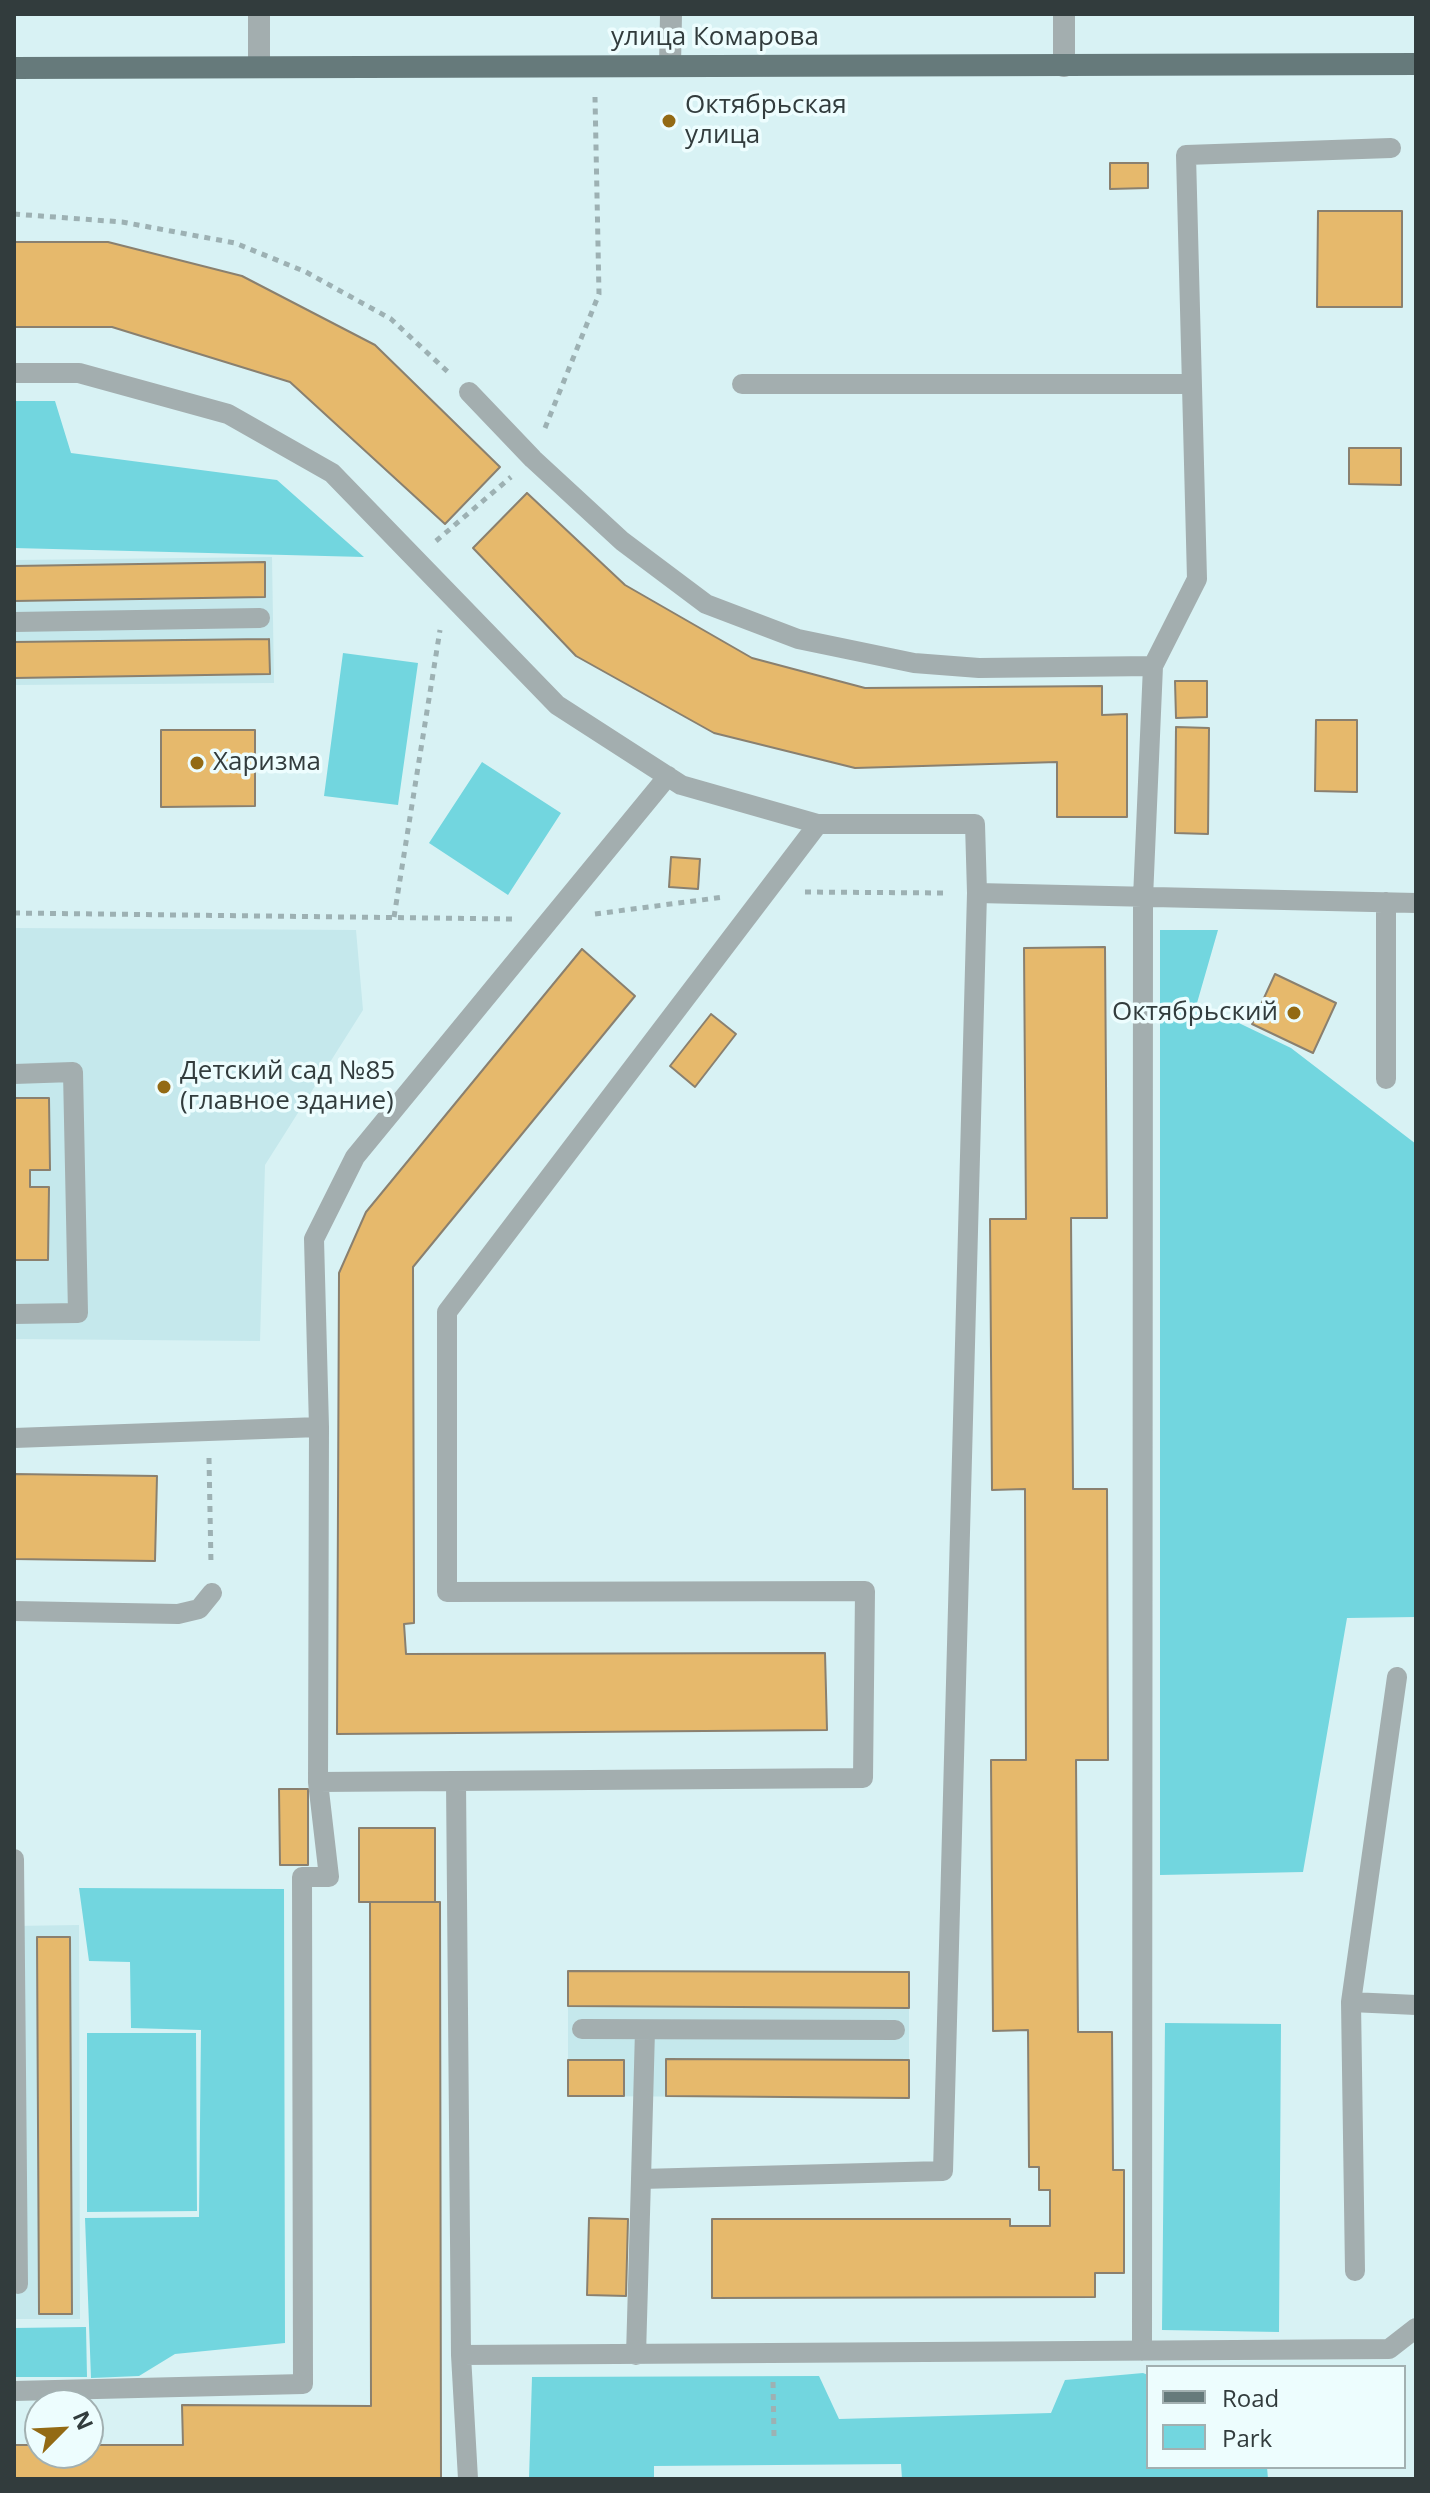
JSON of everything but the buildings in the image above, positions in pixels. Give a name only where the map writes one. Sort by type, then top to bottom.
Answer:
[{"type":"main road","name":"улица Комарова","points":[[14,68],[1416,64]]},
{"type":"street","points":[[259,14],[259,67]]},
{"type":"street","points":[[670,66],[671,14]]},
{"type":"street","points":[[1064,14],[1064,66]]},
{"type":"lane","points":[[1142,2351],[1143,898],[1153,666],[1197,579],[1186,155],[1391,148]]},
{"type":"lane","points":[[14,373],[79,373],[228,414],[332,473],[447,588],[557,705],[681,785],[818,824],[975,824],[977,893],[943,2171],[641,2179]]},
{"type":"lane","points":[[742,384],[1192,384]]},
{"type":"lane","points":[[469,392],[533,459],[622,541],[706,604],[798,639],[914,663],[953,666],[1153,666]]},
{"type":"lane","points":[[14,622],[260,618]]},
{"type":"lane","points":[[14,2391],[303,2384],[302,1877],[329,1877],[318,1782],[319,1427],[314,1239],[355,1157],[668,776]]},
{"type":"lane","points":[[318,1782],[863,1778],[865,1591],[447,1592],[447,1312],[818,824]]},
{"type":"lane","points":[[977,893],[1416,903]]},
{"type":"lane","points":[[1386,902],[1386,1079]]},
{"type":"lane","points":[[14,1074],[73,1072],[78,1313],[14,1314]]},
{"type":"lane","points":[[14,1438],[319,1427]]},
{"type":"lane","points":[[14,1611],[178,1614],[199,1609],[212,1593]]},
{"type":"lane","points":[[1355,2271],[1351,2002],[1397,1677]]},
{"type":"lane","points":[[456,1781],[461,2355],[468,2479]]},
{"type":"lane","points":[[14,1859],[18,2284]]},
{"type":"lane","points":[[1351,2002],[1416,2005]]},
{"type":"lane","points":[[582,2029],[895,2030]]},
{"type":"lane","points":[[636,2355],[645,2030]]},
{"type":"lane","points":[[461,2355],[1389,2349],[1416,2328]]},
{"type":"path","points":[[394,917],[447,588],[428,548],[533,459],[599,294],[594,67]]},
{"type":"path","points":[[14,214],[122,222],[235,243],[306,272],[391,319],[469,392]]},
{"type":"path","points":[[14,913],[550,919]]},
{"type":"path","points":[[209,1430],[212,1593]]},
{"type":"path","points":[[773,2353],[774,2437]]},
{"type":"shaded area","points":[[272,557],[274,683],[14,685],[14,560]]},
{"type":"shaded area","name":"Детский сад №85 (главное здание)","points":[[14,928],[356,930],[363,1010],[265,1165],[260,1341],[14,1339]]},
{"type":"shaded area","points":[[79,1925],[80,2319],[14,2319],[14,1926]]},
{"type":"shaded area","points":[[568,1971],[909,1972],[909,2098],[568,2096]]},
{"type":"green space","points":[[14,401],[55,401],[71,453],[277,480],[364,557],[14,548]]},
{"type":"green space","points":[[343,653],[418,663],[398,805],[324,796]]},
{"type":"green space","points":[[482,762],[561,813],[508,895],[429,843]]},
{"type":"green space","points":[[1160,930],[1218,930],[1197,1003],[1291,1048],[1416,1144],[1416,1617],[1347,1618],[1303,1872],[1160,1875]]},
{"type":"green space","points":[[79,1888],[284,1889],[285,2343],[175,2354],[139,2376],[91,2378],[85,2218],[199,2217],[201,2030],[131,2028],[130,1962],[89,1961]]},
{"type":"green space","points":[[1165,2023],[1281,2024],[1279,2332],[1162,2330]]},
{"type":"green space","points":[[87,2033],[196,2033],[197,2211],[87,2212]]},
{"type":"green space","points":[[86,2327],[87,2377],[14,2377],[14,2328]]},
{"type":"green space","points":[[1146,2374],[1146,2469],[1267,2469],[1268,2479],[902,2479],[901,2464],[654,2466],[654,2479],[529,2479],[532,2377],[819,2376],[839,2419],[1051,2413],[1065,2380]]},
{"type":"place","name":"Октябрьская улица","points":[[669,121]]},
{"type":"place","name":"Харизма","points":[[197,763]]},
{"type":"place","name":"Октябрьский","points":[[1294,1013]]},
{"type":"place","name":"Детский сад №85 (главное здание)","points":[[164,1087]]}]
